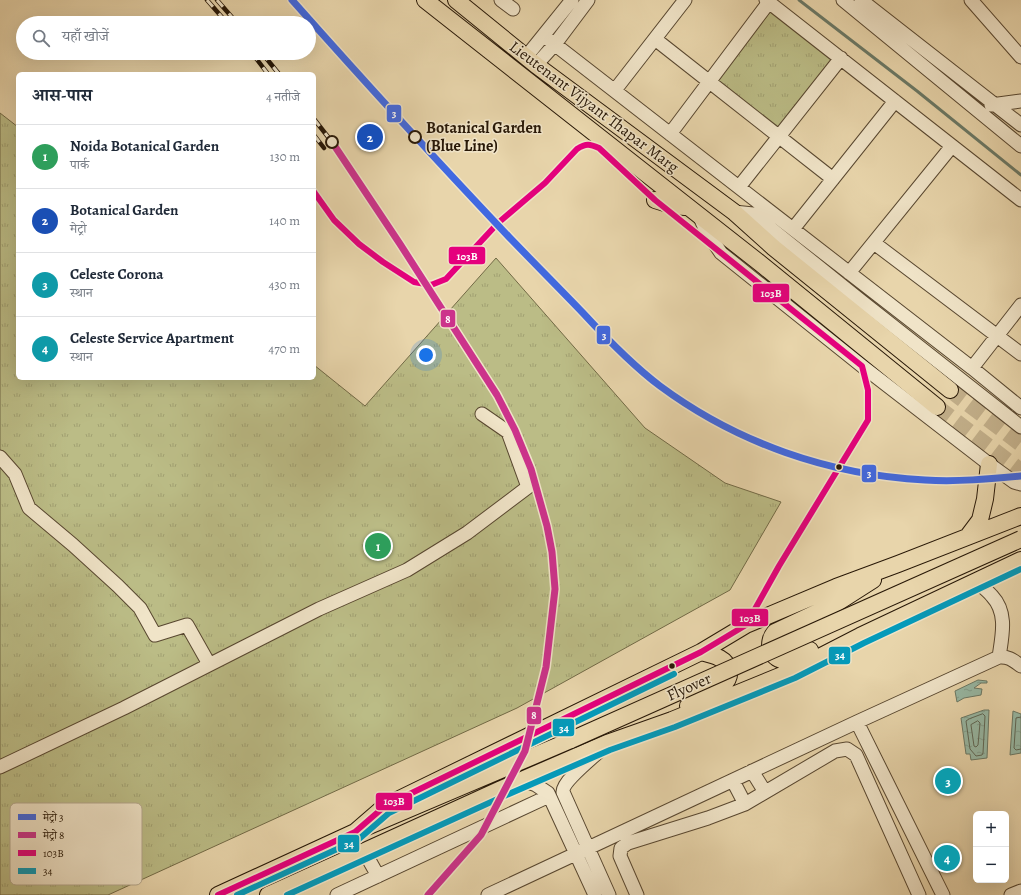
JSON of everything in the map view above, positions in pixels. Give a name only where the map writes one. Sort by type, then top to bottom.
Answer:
[{"type":"main road","name":"Lieutenant Vijyant Thapar Marg","points":[[425,0],[694,211],[937,407]]},
{"type":"main road","name":"Lieutenant Vijyant Thapar Marg","points":[[456,0],[531,61],[734,212],[774,248],[950,390]]},
{"type":"main road","points":[[655,200],[694,211]]},
{"type":"main road","points":[[968,536],[980,520],[985,499],[989,464]]},
{"type":"main road","points":[[218,895],[355,832],[385,806],[702,652],[746,626],[836,587],[1021,516]]},
{"type":"main road","name":"Flyover","points":[[355,832],[571,740],[1021,539]]},
{"type":"main road","points":[[268,895],[607,743],[672,720],[792,671],[860,636],[1017,563]]},
{"type":"main road","points":[[860,636],[844,633],[791,659],[786,660],[781,660],[773,654],[769,645],[775,632],[837,603],[898,564]]},
{"type":"main road","points":[[672,720],[694,700],[722,687],[728,679],[729,670],[725,662],[717,656],[702,652]]},
{"type":"street","points":[[501,0],[513,9]]},
{"type":"street","points":[[531,61],[544,36],[572,0]]},
{"type":"street","points":[[531,61],[555,44],[588,0]]},
{"type":"street","points":[[615,90],[685,0]]},
{"type":"street","points":[[843,0],[1021,146]]},
{"type":"street","points":[[861,0],[1021,125]]},
{"type":"street","points":[[971,0],[1021,57]]},
{"type":"street","points":[[670,134],[767,1],[1021,200]]},
{"type":"street","points":[[544,36],[972,368],[1021,408]]},
{"type":"street","points":[[655,39],[833,179]]},
{"type":"street","points":[[739,187],[841,58]]},
{"type":"street","points":[[793,229],[895,101]]},
{"type":"street","points":[[974,107],[1021,101]]},
{"type":"street","points":[[849,273],[952,146]]},
{"type":"street","points":[[694,211],[721,253],[862,366],[989,464],[1014,482],[1021,484]]},
{"type":"street","points":[[734,212],[753,214],[1021,427]]},
{"type":"street","points":[[874,243],[1021,354]]},
{"type":"street","points":[[972,368],[1021,305]]},
{"type":"street","points":[[0,767],[124,708],[318,609],[407,570],[467,533],[528,487],[508,432],[482,414]]},
{"type":"street","points":[[0,457],[15,474],[29,508],[73,544],[140,608],[155,636],[187,625],[208,664]]},
{"type":"street","points":[[976,581],[993,597],[1002,612],[1004,630],[999,657]]},
{"type":"street","points":[[488,895],[999,657],[1005,656],[1010,658],[1021,666]]},
{"type":"street","points":[[857,722],[944,895]]},
{"type":"street","points":[[595,895],[583,851],[563,789],[565,784],[607,743]]},
{"type":"street","points":[[637,895],[620,856],[621,848],[628,843],[708,818],[745,804],[835,752],[847,749],[856,755],[919,895]]},
{"type":"street","points":[[752,772],[765,792]]},
{"type":"street","points":[[522,780],[548,793],[609,895]]},
{"type":"street","points":[[732,781],[745,804]]},
{"type":"street","points":[[337,895],[549,796]]},
{"type":"street","points":[[364,851],[378,876]]},
{"type":"street","points":[[1011,895],[1021,891]]},
{"type":"green space","points":[[771,11],[834,60],[779,129],[716,81]]},
{"type":"green space","points":[[0,113],[16,125],[16,380],[316,380],[316,367],[365,406],[496,258],[645,428],[725,483],[781,502],[730,590],[517,708],[142,879],[142,803],[10,803],[10,885],[130,885],[108,895],[0,895]]},
{"type":"water","points":[[978,680],[987,681],[987,683],[981,683],[974,688],[982,689],[981,695],[964,698],[957,702],[955,691]]},
{"type":"water","points":[[984,710],[989,710],[987,758],[971,760],[970,754],[966,754],[961,718]]},
{"type":"water","points":[[1013,711],[1021,714],[1021,753],[1010,755]]},
{"type":"waterway","points":[[799,0],[917,91],[1021,175]]},
{"type":"tunnel","points":[[950,390],[1021,444]]},
{"type":"tunnel","points":[[937,407],[1021,471]]},
{"type":"railway","points":[[207,0],[221,16]]},
{"type":"railway","points":[[217,0],[231,16]]},
{"type":"railway","points":[[257,60],[266,72]]},
{"type":"railway","points":[[268,60],[277,72]]},
{"type":"railway","points":[[316,122],[332,142]]},
{"type":"railway","points":[[316,138],[324,148]]},
{"type":"metro line","name":"3","points":[[292,0],[306,16]]},
{"type":"metro line","name":"3","points":[[316,27],[454,179],[611,342],[650,378],[690,406],[720,424],[752,439],[819,463],[854,471],[889,477],[937,481],[1021,476]]},
{"type":"metro line","name":"8","points":[[332,142],[400,244],[497,395],[515,430],[531,469],[547,526],[552,552],[555,589],[546,667],[525,751],[481,835],[428,895]]},
{"type":"transit line","name":"103B","points":[[218,895],[355,832],[385,806],[701,652],[746,625],[779,566],[868,420],[868,390],[862,366],[655,200],[599,148],[586,145],[577,149],[545,183],[498,223],[446,279],[431,285],[414,282],[359,244],[334,220],[316,195]]},
{"type":"transit line","name":"34","points":[[287,895],[502,797],[610,750],[675,727],[795,678],[864,643],[1021,569]]},
{"type":"transit line","name":"34","points":[[237,895],[359,839],[389,813],[674,674]]},
{"type":"place","name":"Botanical Garden","points":[[370,137]]},
{"type":"place","name":"Botanical Garden (Blue Line)","points":[[415,137]]},
{"type":"place","name":"Noida Botanical Garden","points":[[378,546]]},
{"type":"place","name":"Celeste Corona","points":[[948,781]]},
{"type":"place","name":"Celeste Service Apartment","points":[[947,858]]}]
